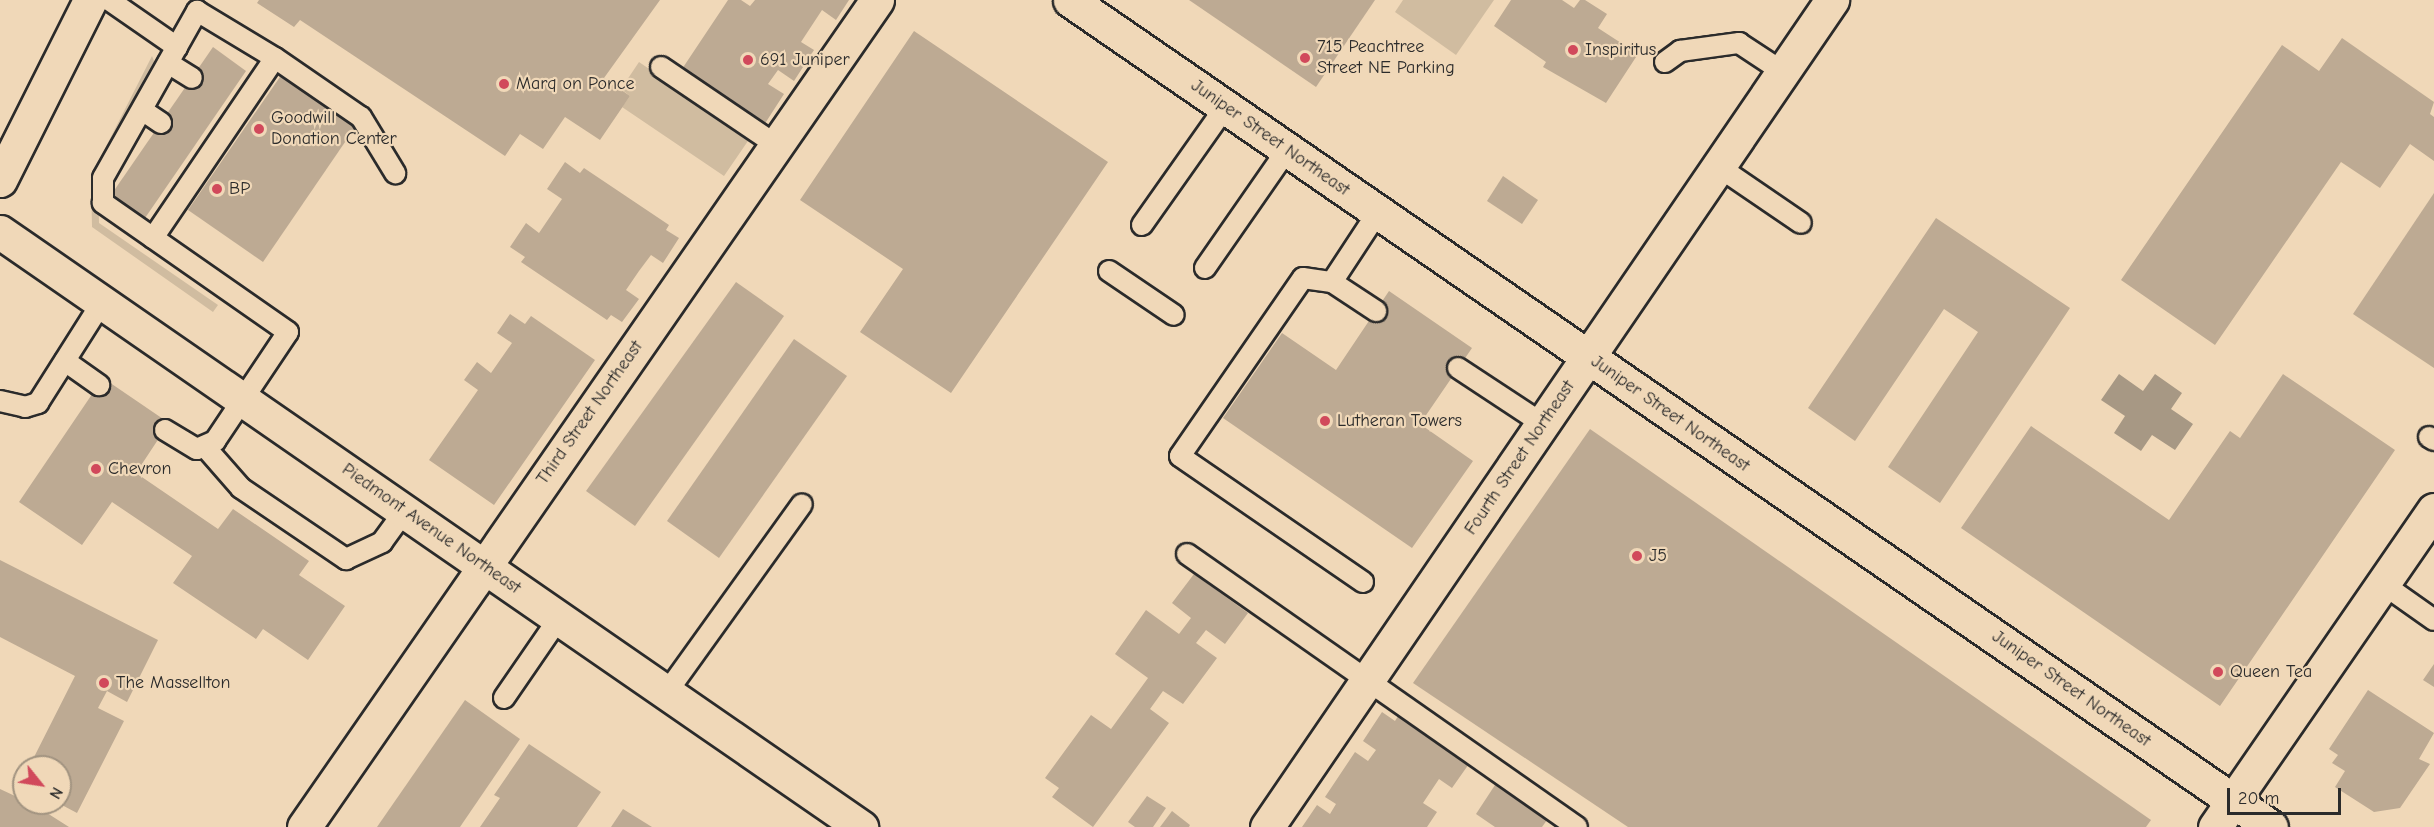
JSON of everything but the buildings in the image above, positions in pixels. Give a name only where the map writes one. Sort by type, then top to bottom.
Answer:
[{"type":"main road","points":[[0,180],[90,0]]},
{"type":"main road","name":"Third Street Northeast","points":[[304,827],[482,565],[877,0]]},
{"type":"main road","name":"Juniper Street Northeast","points":[[1070,0],[1589,357],[2224,814],[2271,827]]},
{"type":"main road","name":"Fourth Street Northeast","points":[[1267,827],[1832,0]]},
{"type":"main road","name":"Piedmont Avenue Northeast","points":[[0,231],[861,827]]},
{"type":"main road","points":[[2224,814],[2434,510]]},
{"type":"lane","points":[[109,0],[172,55],[192,78]]},
{"type":"lane","points":[[206,448],[215,441],[288,332],[103,203],[103,178],[127,155],[142,110],[197,11],[275,58],[361,117],[395,173]]},
{"type":"lane","points":[[1665,62],[1680,51],[1739,43],[1783,72]]},
{"type":"lane","points":[[153,237],[175,189],[232,106],[275,58]]},
{"type":"lane","points":[[661,67],[776,146]]},
{"type":"lane","points":[[1142,225],[1226,106]]},
{"type":"lane","points":[[142,110],[161,123]]},
{"type":"lane","points":[[1205,268],[1287,150]]},
{"type":"lane","points":[[1719,167],[1801,223]]},
{"type":"lane","points":[[1332,282],[1378,212]]},
{"type":"lane","points":[[1109,271],[1174,315]]},
{"type":"lane","points":[[1364,582],[1180,456],[1303,278],[1332,282],[1376,310]]},
{"type":"lane","points":[[0,401],[25,407],[38,402],[102,302]]},
{"type":"lane","points":[[65,361],[99,385]]},
{"type":"lane","points":[[1458,368],[1543,424]]},
{"type":"lane","points":[[165,430],[187,446],[206,448],[241,488],[346,559],[382,542],[404,512]]},
{"type":"lane","points":[[667,692],[802,504]]},
{"type":"lane","points":[[1186,554],[1366,682],[1577,827]]},
{"type":"lane","points":[[2383,584],[2434,620]]},
{"type":"lane","points":[[504,698],[558,618]]},
{"type":"shaded area","points":[[1403,0],[1494,0],[1456,55],[1395,12]]},
{"type":"shaded area","points":[[152,56],[156,66],[98,178],[99,223],[218,305],[213,312],[92,227],[91,176]]},
{"type":"shaded area","points":[[639,62],[750,138],[724,176],[622,107],[630,96],[621,89]]},
{"type":"shaded area","points":[[2119,374],[2143,391],[2155,374],[2182,393],[2171,409],[2193,424],[2175,450],[2152,435],[2141,451],[2114,433],[2125,416],[2101,400]]},
{"type":"place","name":"Inspiritus","points":[[1573,50]]},
{"type":"place","name":"715 Peachtree Street NE Parking","points":[[1305,58]]},
{"type":"place","name":"691 Juniper","points":[[748,60]]},
{"type":"place","name":"Marq on Ponce","points":[[504,84]]},
{"type":"place","name":"Goodwill Donation Center","points":[[259,129]]},
{"type":"place","name":"BP","points":[[217,189]]},
{"type":"place","name":"Lutheran Towers","points":[[1325,421]]},
{"type":"place","name":"Chevron","points":[[96,469]]},
{"type":"place","name":"J5","points":[[1637,556]]},
{"type":"place","name":"Queen Tea","points":[[2218,672]]},
{"type":"place","name":"The Massellton","points":[[104,683]]}]
